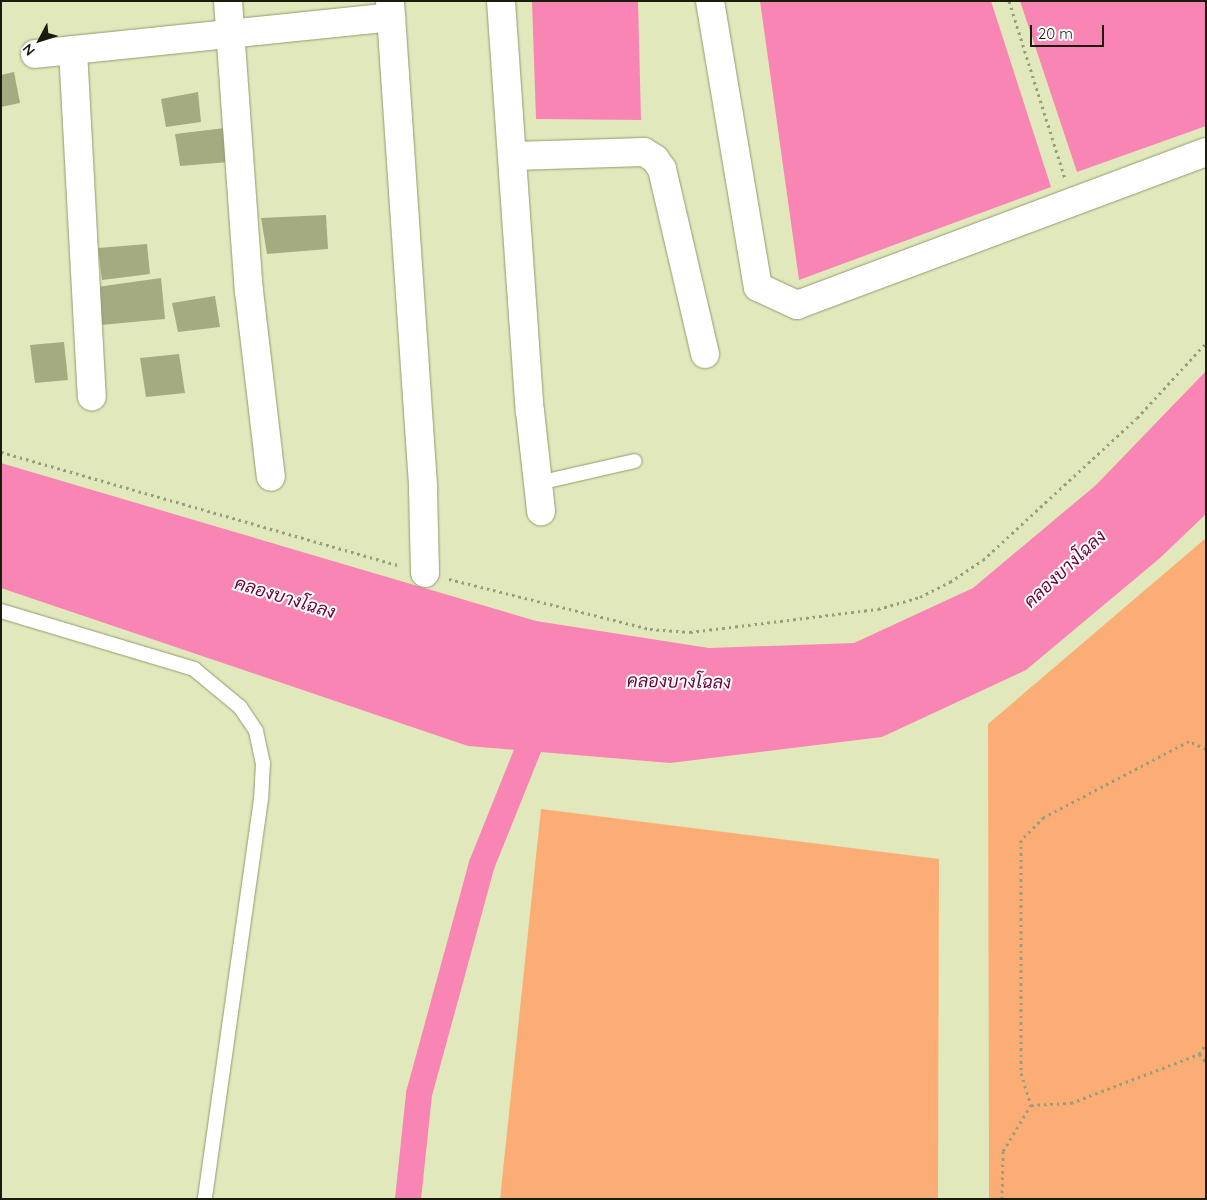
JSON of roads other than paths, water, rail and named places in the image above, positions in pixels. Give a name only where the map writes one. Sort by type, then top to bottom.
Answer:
[{"type":"street","points":[[228,1],[249,291],[271,477]]},
{"type":"street","points":[[501,1],[514,156],[530,411],[542,511]]},
{"type":"street","points":[[710,1],[758,287],[797,305],[1072,204],[1206,152]]},
{"type":"street","points":[[34,54],[230,32],[391,9],[425,565]]},
{"type":"street","points":[[73,50],[92,396]]},
{"type":"street","points":[[514,156],[644,152],[656,159],[662,168],[705,354]]},
{"type":"lane","points":[[538,483],[635,461]]},
{"type":"lane","points":[[1,611],[194,669],[240,707],[256,731],[263,763],[261,799],[205,1199]]},
{"type":"water","points":[[532,1],[638,1],[641,120],[536,119]]},
{"type":"water","points":[[760,1],[991,1],[1051,187],[799,280]]},
{"type":"water","points":[[1020,1],[1206,1],[1206,126],[1077,172]]},
{"type":"water","name":"คลองบางโฉลง","points":[[1206,371],[1206,514],[1160,558],[1026,670],[882,737],[670,763],[468,746],[1,588],[1,463],[536,621],[709,648],[854,643],[973,588],[1096,485]]},
{"type":"waterway","points":[[408,1199],[419,1094],[482,864],[541,717]]}]
